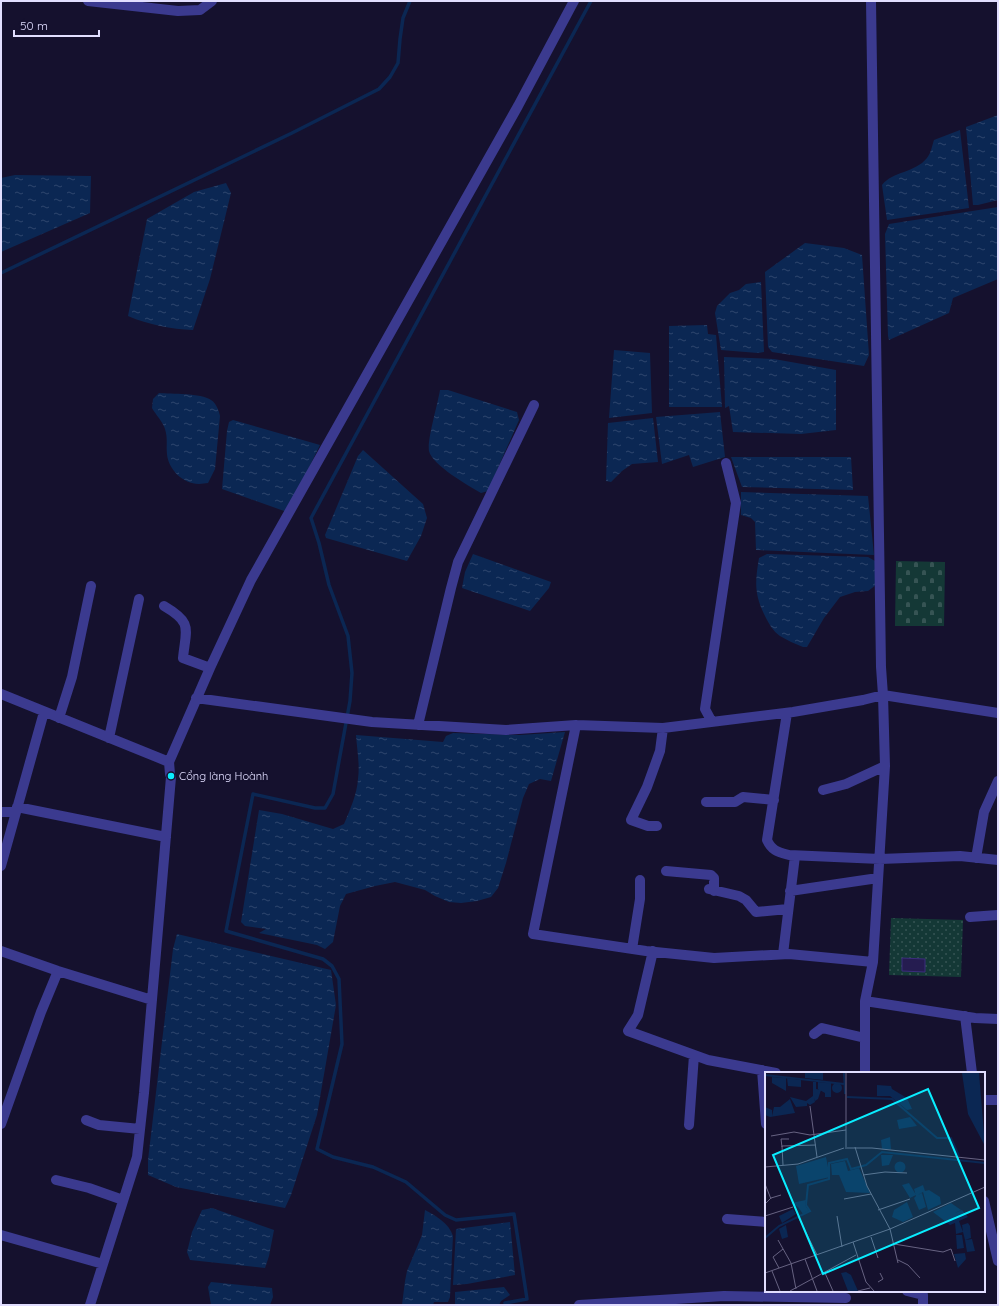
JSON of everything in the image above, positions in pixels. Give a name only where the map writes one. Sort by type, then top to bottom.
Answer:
[{"type":"street","points":[[88,1],[178,11],[200,10],[212,1]]},
{"type":"street","points":[[90,1305],[137,1157],[166,838],[170,776],[169,762],[196,698],[252,580],[514,113],[574,1]]},
{"type":"street","points":[[865,1072],[865,1001],[873,962],[885,766],[880,651],[871,1]]},
{"type":"street","points":[[418,724],[458,562],[534,406]]},
{"type":"street","points":[[712,722],[705,708],[736,503],[726,463]]},
{"type":"street","points":[[59,718],[72,677],[91,586]]},
{"type":"street","points":[[110,738],[139,599]]},
{"type":"street","points":[[164,606],[174,612],[185,623],[186,631],[183,658],[210,668]]},
{"type":"street","points":[[1,694],[169,762]]},
{"type":"street","points":[[196,698],[354,719],[506,730],[576,725],[663,728],[787,713],[863,700],[883,695],[998,713]]},
{"type":"street","points":[[1,866],[44,712]]},
{"type":"street","points":[[787,713],[767,840],[775,851],[795,856],[880,859],[960,856],[998,860]]},
{"type":"street","points":[[576,725],[533,934],[632,949],[714,958],[783,954],[873,962]]},
{"type":"street","points":[[657,826],[648,826],[631,820],[647,787],[660,750],[663,728]]},
{"type":"street","points":[[823,790],[846,784],[885,766]]},
{"type":"street","points":[[976,858],[984,812],[998,781]]},
{"type":"street","points":[[706,802],[735,802],[743,797],[774,800]]},
{"type":"street","points":[[1,812],[17,809],[166,838]]},
{"type":"street","points":[[783,954],[795,856]]},
{"type":"street","points":[[666,871],[711,875],[714,878],[712,890],[739,896],[746,900],[756,912],[788,909]]},
{"type":"street","points":[[790,891],[878,878]]},
{"type":"street","points":[[632,949],[640,898],[640,880]]},
{"type":"street","points":[[970,917],[998,915]]},
{"type":"street","points":[[1,951],[58,972],[152,1000]]},
{"type":"street","points":[[653,951],[638,1015],[628,1031],[708,1060],[771,1072]]},
{"type":"street","points":[[2,1119],[41,1012],[58,972]]},
{"type":"street","points":[[865,1001],[965,1016],[998,1019]]},
{"type":"street","points":[[965,1016],[972,1072]]},
{"type":"street","points":[[814,1034],[822,1028],[865,1038]]},
{"type":"street","points":[[689,1125],[694,1055]]},
{"type":"street","points":[[762,1070],[765,1110]]},
{"type":"street","points":[[985,1100],[998,1100]]},
{"type":"street","points":[[86,1120],[99,1125],[140,1129]]},
{"type":"street","points":[[56,1180],[89,1188],[123,1200]]},
{"type":"street","points":[[985,1205],[998,1261]]},
{"type":"street","points":[[727,1218],[765,1222]]},
{"type":"street","points":[[1,1235],[103,1264]]},
{"type":"street","points":[[911,1292],[923,1295],[923,1305]]},
{"type":"street","points":[[579,1305],[724,1296],[846,1298]]},
{"type":"green space","points":[[896,561],[945,562],[944,626],[895,626]]},
{"type":"green space","points":[[891,918],[963,920],[961,977],[889,975]]},
{"type":"water","points":[[998,115],[998,200],[973,205],[966,127]]},
{"type":"water","points":[[960,130],[969,208],[887,220],[882,185],[892,177],[922,163],[930,154],[934,140]]},
{"type":"water","points":[[15,175],[91,176],[90,213],[1,252],[1,178]]},
{"type":"water","points":[[226,183],[231,193],[210,279],[193,330],[160,326],[128,316],[147,219],[194,192]]},
{"type":"water","points":[[998,207],[998,279],[953,298],[949,313],[889,340],[885,234],[889,224]]},
{"type":"water","points":[[805,243],[844,248],[862,255],[869,355],[864,366],[772,352],[768,347],[765,272]]},
{"type":"water","points":[[761,282],[764,352],[758,353],[721,350],[715,313],[717,306],[730,293],[739,290],[746,284]]},
{"type":"water","points":[[707,325],[708,334],[716,335],[722,407],[669,407],[669,326]]},
{"type":"water","points":[[614,350],[650,353],[652,413],[609,418]]},
{"type":"water","points":[[724,357],[774,359],[836,370],[836,430],[801,434],[733,432],[729,406],[725,408]]},
{"type":"water","points":[[440,390],[448,390],[517,412],[519,420],[488,491],[481,493],[452,475],[432,457],[429,451],[433,421]]},
{"type":"water","points":[[159,393],[200,396],[211,400],[217,407],[220,416],[215,469],[208,483],[199,484],[187,481],[177,475],[170,465],[167,454],[165,429],[152,408],[153,399]]},
{"type":"water","points":[[720,412],[725,457],[693,467],[689,455],[662,464],[656,417]]},
{"type":"water","points":[[653,418],[658,462],[632,464],[611,482],[606,481],[608,423]]},
{"type":"water","points":[[233,420],[320,445],[287,512],[222,489],[227,431],[229,422]]},
{"type":"water","points":[[363,450],[423,504],[427,518],[421,536],[407,561],[326,538],[325,535],[358,456]]},
{"type":"water","points":[[731,457],[851,457],[853,490],[742,487]]},
{"type":"water","points":[[741,492],[868,496],[874,555],[756,550],[755,522],[751,518],[741,515]]},
{"type":"water","points":[[473,554],[551,582],[549,588],[530,611],[462,588],[465,572]]},
{"type":"water","points":[[767,554],[868,557],[875,561],[876,585],[868,591],[855,592],[840,597],[824,618],[807,647],[803,647],[780,636],[773,630],[761,608],[756,588],[757,574],[759,558]]},
{"type":"water","points":[[565,732],[551,781],[540,779],[529,784],[523,798],[498,888],[491,897],[461,903],[449,902],[425,890],[395,882],[346,894],[340,906],[333,942],[325,949],[317,945],[259,933],[266,929],[245,926],[241,922],[259,810],[282,814],[333,829],[344,824],[353,802],[357,785],[359,768],[356,735],[443,742],[446,736],[453,733],[520,735]]},
{"type":"water","points":[[177,934],[331,970],[336,1005],[317,1115],[291,1195],[285,1208],[176,1187],[148,1175],[148,1160],[173,949]]},
{"type":"water","points":[[212,1208],[274,1230],[265,1268],[190,1260],[187,1252],[192,1232],[202,1210]]},
{"type":"water","points":[[425,1210],[438,1217],[448,1227],[453,1236],[450,1297],[448,1302],[434,1302],[433,1305],[402,1305],[407,1271],[422,1235]]},
{"type":"water","points":[[510,1222],[515,1275],[467,1284],[453,1285],[456,1229]]},
{"type":"water","points":[[211,1282],[272,1288],[273,1297],[270,1305],[211,1305],[208,1287]]},
{"type":"water","points":[[504,1287],[510,1295],[501,1301],[499,1305],[455,1305],[455,1292]]},
{"type":"building","points":[[902,958],[925,959],[925,972],[902,971]]},
{"type":"waterway","points":[[1,273],[292,133],[379,89],[390,77],[398,63],[403,18],[410,1]]},
{"type":"waterway","points":[[506,1305],[505,1303],[527,1299],[514,1214],[456,1220],[445,1215],[406,1182],[373,1167],[333,1157],[317,1149],[342,1044],[339,979],[332,966],[323,959],[226,931],[253,794],[315,808],[325,808],[333,794],[350,701],[352,673],[348,636],[329,585],[319,543],[311,518],[591,1]]},
{"type":"place","name":"Cổng làng Hoành","points":[[171,776]]}]
